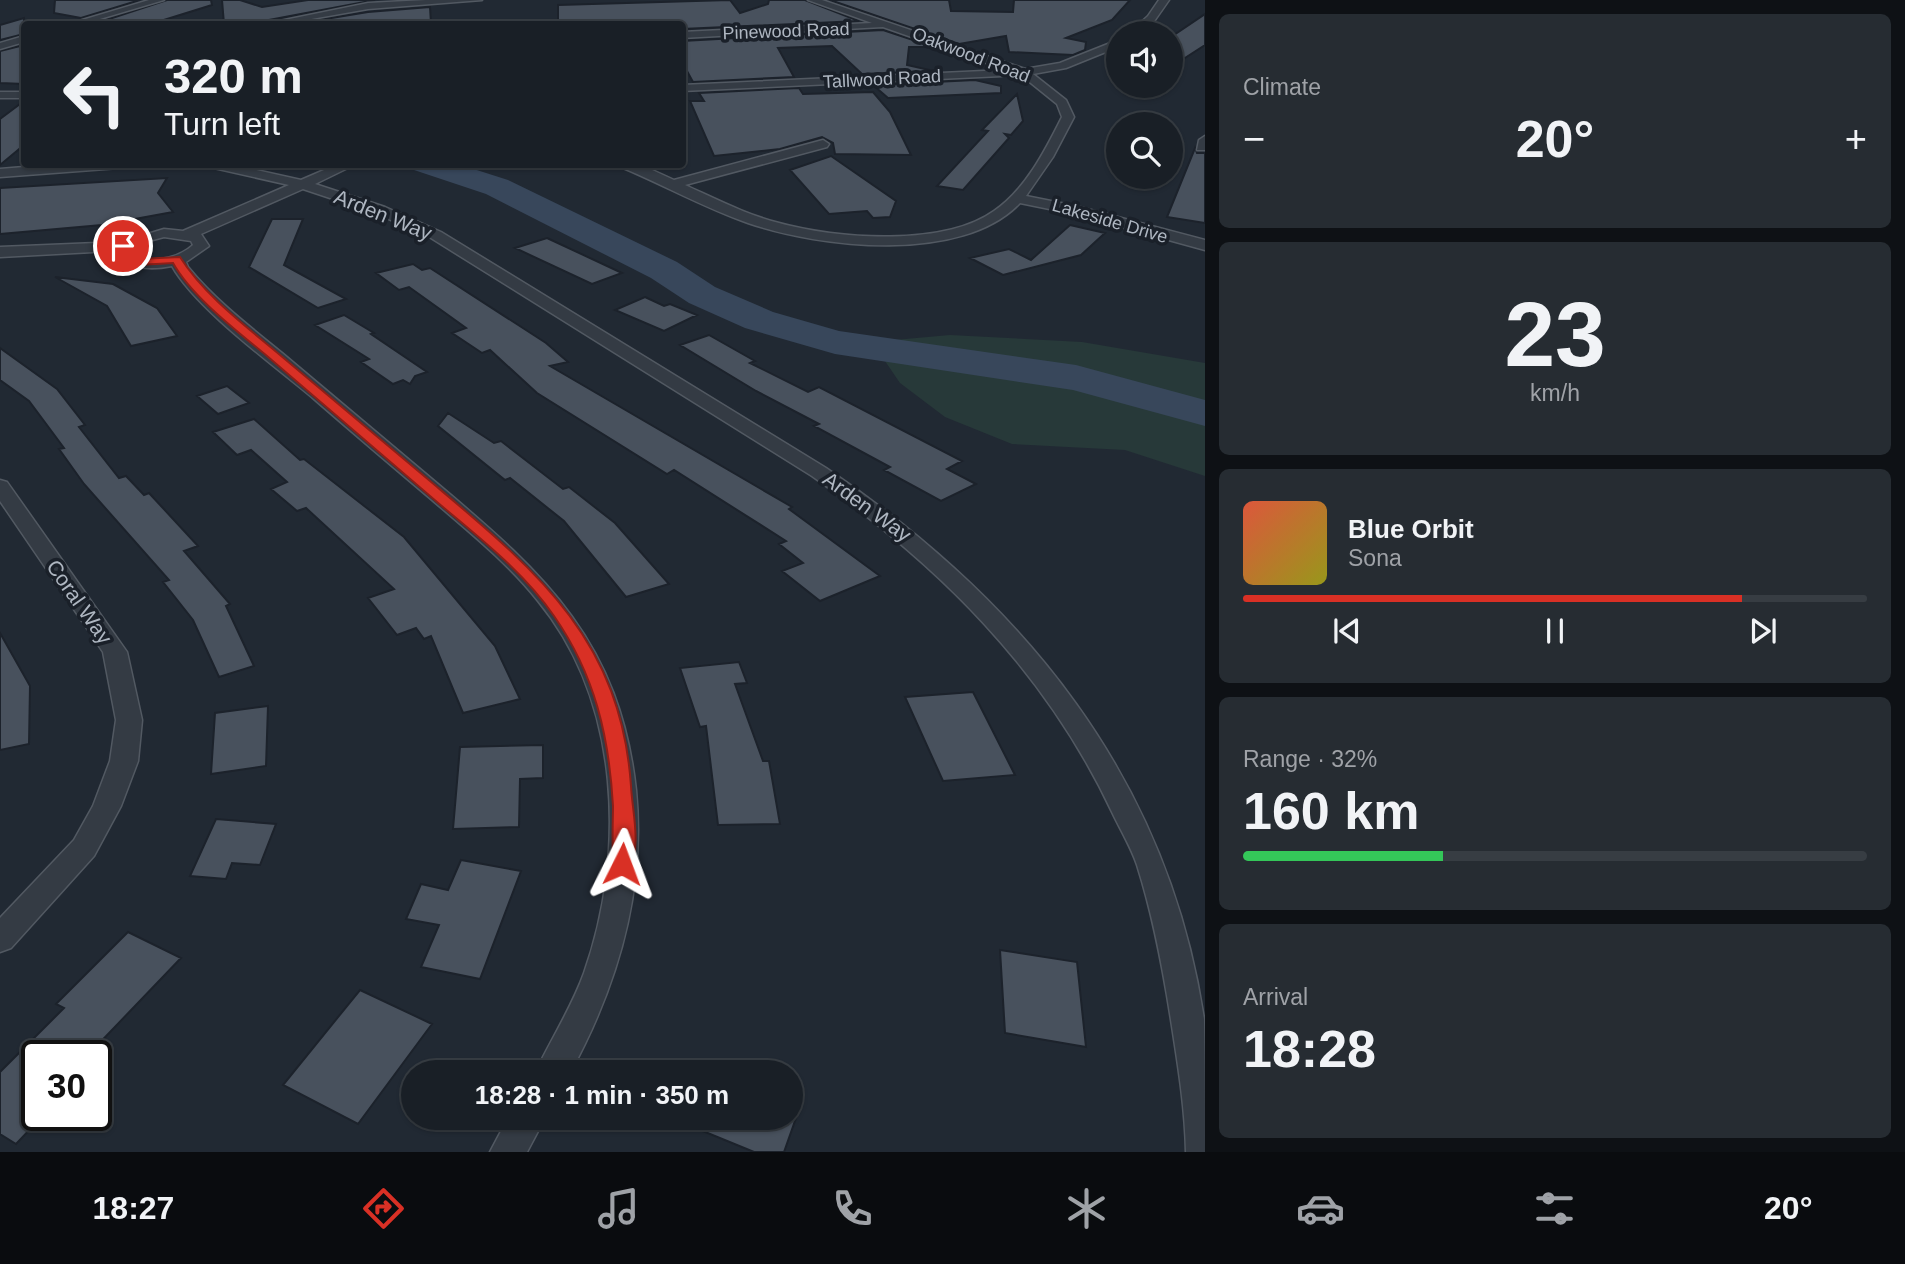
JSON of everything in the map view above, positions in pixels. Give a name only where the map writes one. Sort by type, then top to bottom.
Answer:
[{"type":"street","points":[[85,21],[159,0]]},
{"type":"street","points":[[286,21],[368,6],[477,0]]},
{"type":"street","name":"Oakwood Road","points":[[636,168],[777,228],[843,238],[902,238],[960,230],[996,216],[1016,198],[1068,117],[1062,102],[1024,72],[813,0]]},
{"type":"street","points":[[1148,21],[1164,0]]},
{"type":"street","name":"Pinewood Road","points":[[686,35],[889,25]]},
{"type":"street","points":[[0,46],[21,40]]},
{"type":"street","name":"Tallwood Road","points":[[686,88],[1024,72],[1062,66],[1106,48]]},
{"type":"street","points":[[0,95],[21,95]]},
{"type":"street","points":[[674,184],[823,144]]},
{"type":"street","points":[[0,173],[67,168]]},
{"type":"street","name":"Arden Way","points":[[221,168],[302,185],[374,208],[436,235],[820,472],[920,547],[1028,655],[1070,713],[1110,779],[1151,864],[1182,985],[1203,1109],[1204,1152]]},
{"type":"street","points":[[188,234],[341,168]]},
{"type":"street","name":"Lakeside Drive","points":[[1016,198],[1076,209],[1205,245]]},
{"type":"street","points":[[0,252],[123,246],[150,234],[188,234],[197,237],[201,246],[177,260],[138,262],[122,256],[123,246]]},
{"type":"street","points":[[177,260],[185,275],[243,329],[516,562],[561,613],[596,672],[610,711],[619,756],[625,843],[617,904],[602,962],[581,1020],[559,1060]]},
{"type":"street","name":"Coral Way","points":[[0,486],[115,652],[129,720],[124,761],[107,806],[84,848],[0,939]]},
{"type":"street","points":[[508,1152],[520,1130]]},
{"type":"shaded area","points":[[950,335],[1082,342],[1205,363],[1205,476],[1125,450],[1012,444],[945,417],[900,383],[872,342]]},
{"type":"building","points":[[55,0],[140,0],[81,18],[54,13]]},
{"type":"building","points":[[167,0],[211,0],[212,5],[161,21],[103,21]]},
{"type":"building","points":[[222,0],[240,0],[262,7],[308,0],[375,0],[264,21],[224,21]]},
{"type":"building","points":[[730,0],[740,13],[768,4],[769,0],[805,0],[859,21],[686,29],[686,21],[558,21],[558,5]]},
{"type":"building","points":[[830,0],[949,0],[951,11],[1013,12],[1014,0],[1130,0],[1112,20],[1066,38],[1086,42],[1085,50],[1073,55],[1009,52],[1006,36],[959,44]]},
{"type":"building","points":[[430,7],[431,21],[313,21],[368,12]]},
{"type":"building","points":[[1205,14],[1205,45],[1183,59],[1183,29]]},
{"type":"building","points":[[24,18],[24,21],[21,21],[21,35],[0,40],[0,25]]},
{"type":"building","points":[[883,30],[934,47],[909,47],[907,65],[934,71],[862,74],[832,46],[778,48],[794,77],[693,82],[686,69],[686,41]]},
{"type":"building","points":[[21,46],[21,84],[0,83],[0,51]]},
{"type":"building","points":[[975,80],[1001,86],[1001,93],[888,98],[873,85]]},
{"type":"building","points":[[799,88],[803,94],[873,92],[890,112],[911,155],[835,154],[833,143],[822,137],[780,149],[714,156],[690,101],[704,101],[699,93]]},
{"type":"building","points":[[1017,94],[1023,121],[1011,135],[1005,134],[1009,138],[963,190],[937,186],[988,131],[982,130]]},
{"type":"building","points":[[21,103],[21,148],[0,165],[0,119]]},
{"type":"building","points":[[1195,148],[1197,153],[1205,153],[1205,223],[1167,217],[1178,189],[1183,189],[1183,178]]},
{"type":"building","points":[[831,156],[896,201],[890,217],[873,218],[867,211],[829,214],[790,170]]},
{"type":"building","points":[[167,178],[158,193],[173,212],[102,225],[0,234],[0,188]]},
{"type":"building","points":[[272,219],[303,219],[284,265],[346,299],[318,308],[249,267]]},
{"type":"building","points":[[1070,225],[1105,233],[1081,255],[1003,275],[970,258],[1009,249],[1031,260]]},
{"type":"building","points":[[547,238],[622,273],[592,284],[515,248]]},
{"type":"building","points":[[413,264],[422,270],[430,268],[546,343],[568,362],[550,366],[792,507],[789,509],[880,576],[820,601],[782,571],[803,563],[779,544],[786,541],[674,470],[667,474],[537,393],[490,350],[482,353],[452,333],[466,328],[409,287],[399,290],[376,273]]},
{"type":"building","points":[[55,277],[113,284],[157,308],[177,336],[131,346],[107,306]]},
{"type":"building","points":[[645,297],[664,306],[670,304],[697,315],[664,331],[615,310]]},
{"type":"building","points":[[344,315],[374,333],[371,334],[427,372],[415,376],[410,384],[403,380],[393,384],[361,362],[369,359],[315,325]]},
{"type":"building","points":[[709,335],[755,361],[750,363],[808,392],[819,387],[962,461],[947,469],[976,484],[941,501],[884,470],[890,467],[814,426],[819,424],[756,391],[680,345]]},
{"type":"building","points":[[0,348],[57,389],[85,425],[79,427],[119,478],[126,476],[144,495],[149,493],[198,546],[184,551],[230,604],[226,606],[254,666],[219,677],[193,620],[163,582],[169,580],[84,484],[59,449],[64,448],[29,401],[0,380]]},
{"type":"building","points":[[227,386],[249,403],[218,414],[197,396]]},
{"type":"building","points":[[448,413],[494,443],[501,441],[563,489],[569,487],[615,523],[669,584],[626,597],[564,521],[510,478],[505,480],[438,426]]},
{"type":"building","points":[[254,419],[300,460],[304,459],[404,537],[495,646],[520,699],[463,713],[431,636],[424,639],[416,628],[397,635],[368,598],[394,589],[306,508],[297,511],[271,489],[287,482],[251,450],[237,455],[213,432]]},
{"type":"building","points":[[0,633],[30,686],[29,744],[0,750]]},
{"type":"building","points":[[739,662],[747,683],[735,684],[763,761],[769,761],[780,824],[718,825],[706,726],[700,727],[680,668]]},
{"type":"building","points":[[973,692],[1015,775],[943,781],[905,697]]},
{"type":"building","points":[[268,706],[266,766],[211,774],[215,713]]},
{"type":"building","points":[[543,745],[543,778],[520,779],[519,827],[453,829],[460,747]]},
{"type":"building","points":[[216,819],[276,824],[260,865],[232,863],[226,879],[190,876]]},
{"type":"building","points":[[461,860],[521,871],[480,979],[421,967],[439,925],[406,919],[421,884],[448,890]]},
{"type":"building","points":[[128,932],[181,958],[102,1040],[32,1040],[64,1008],[56,1004]]},
{"type":"building","points":[[1000,950],[1077,962],[1086,1047],[1005,1033]]},
{"type":"building","points":[[360,990],[432,1024],[405,1060],[401,1060],[401,1066],[358,1124],[283,1085]]},
{"type":"building","points":[[21,1051],[21,1131],[28,1131],[16,1144],[0,1134],[0,1072]]},
{"type":"building","points":[[700,1130],[792,1130],[784,1152],[754,1152]]},
{"type":"waterway","points":[[0,132],[21,131]]},
{"type":"waterway","points":[[438,168],[497,187],[664,270],[702,295],[759,320],[835,342],[1076,378],[1205,413]]},
{"type":"route","points":[[123,246],[122,256],[128,260],[150,263],[177,260],[177,265],[185,275],[243,329],[516,562],[561,613],[596,672],[610,711],[619,756],[625,843],[622,864]]}]
